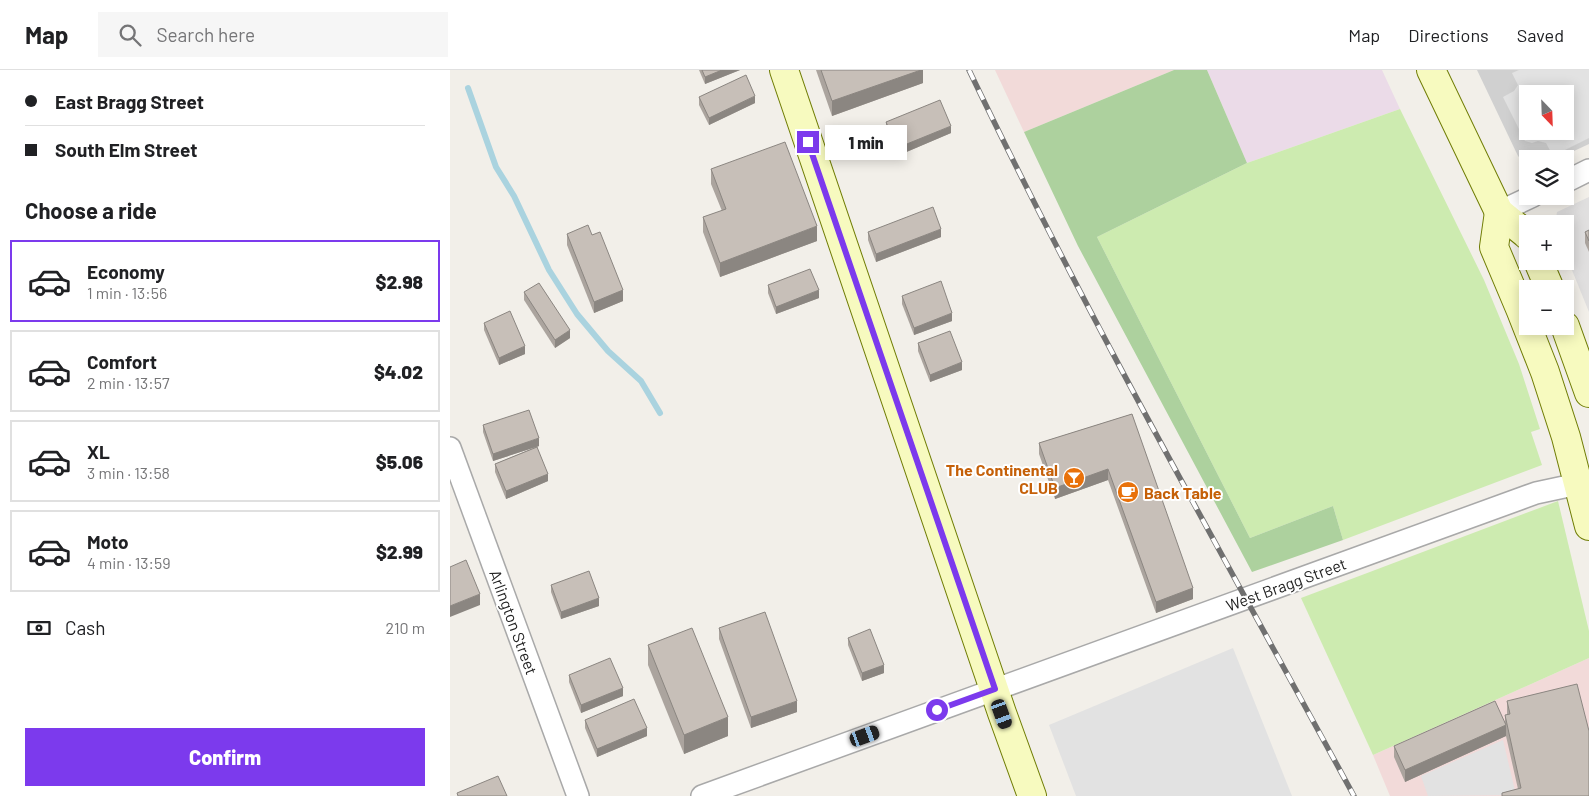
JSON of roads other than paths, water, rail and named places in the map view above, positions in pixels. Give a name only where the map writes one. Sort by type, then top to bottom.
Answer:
[{"type":"street","points":[[784,70],[1032,796]]},
{"type":"street","points":[[1431,70],[1499,212],[1519,228]]},
{"type":"street","points":[[1574,178],[1589,170]]},
{"type":"street","points":[[1499,212],[1519,203]]},
{"type":"street","points":[[1499,212],[1494,248],[1545,372],[1566,438],[1589,526]]},
{"type":"street","points":[[1568,335],[1589,392]]},
{"type":"street","name":"Arlington Street","points":[[450,448],[578,796]]},
{"type":"street","name":"West Bragg Street","points":[[702,796],[1536,493],[1578,484]]},
{"type":"waterway","points":[[468,88],[496,167],[514,196],[549,270],[577,314],[608,351],[641,381],[660,413]]},
{"type":"railway","points":[[969,70],[1108,345],[1354,796]]},
{"type":"place","name":"The Continental CLUB","points":[[1074,478]]},
{"type":"place","name":"Back Table","points":[[1128,492]]}]
